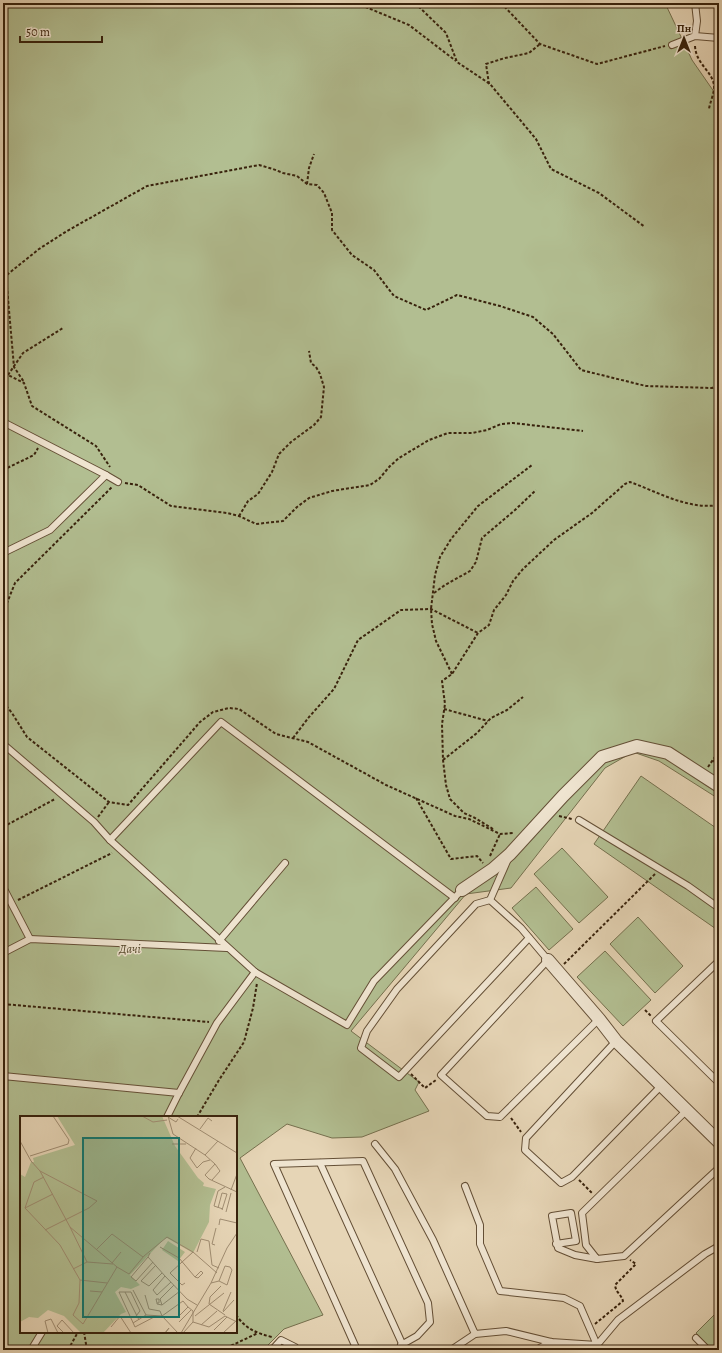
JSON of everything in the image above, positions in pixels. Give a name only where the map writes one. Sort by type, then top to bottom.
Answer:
[{"type":"street","points":[[459,894],[485,870],[510,854],[563,796],[602,757],[636,746],[668,753],[719,786]]},
{"type":"street","points":[[548,960],[616,1041],[719,1142]]},
{"type":"lane","points":[[695,3],[697,21],[695,36]]},
{"type":"lane","points":[[672,44],[695,36],[719,38]]},
{"type":"lane","points":[[3,422],[118,482]]},
{"type":"lane","points":[[3,553],[50,530],[106,475]]},
{"type":"lane","points":[[3,744],[94,822],[110,840],[219,941],[255,972],[347,1025],[374,981],[459,894],[221,722],[110,840]]},
{"type":"lane","points":[[579,820],[661,870],[719,908]]},
{"type":"lane","points":[[490,900],[510,854]]},
{"type":"lane","points":[[219,941],[285,863]]},
{"type":"lane","points":[[3,887],[30,939]]},
{"type":"lane","points":[[490,900],[521,928],[548,960],[441,1076],[487,1116],[500,1116],[599,1019]]},
{"type":"lane","points":[[490,900],[476,904],[397,989],[367,1031],[361,1048],[399,1077],[529,938]]},
{"type":"lane","points":[[3,953],[30,939],[227,948]]},
{"type":"lane","points":[[719,961],[656,1021],[719,1083]]},
{"type":"lane","points":[[168,1116],[217,1023],[255,972]]},
{"type":"lane","points":[[616,1041],[526,1138],[525,1150],[561,1183],[574,1175],[661,1086]]},
{"type":"lane","points":[[3,1076],[179,1093]]},
{"type":"lane","points":[[597,1259],[586,1246],[582,1213],[686,1111]]},
{"type":"lane","points":[[375,1144],[395,1169],[433,1240],[475,1334]]},
{"type":"lane","points":[[320,1163],[403,1348],[430,1322],[428,1304],[363,1161],[274,1164],[357,1350]]},
{"type":"lane","points":[[556,1244],[576,1241],[571,1213],[552,1216],[556,1244],[558,1248],[575,1256],[597,1259],[624,1256],[719,1168]]},
{"type":"lane","points":[[465,1186],[480,1225],[480,1244],[500,1291],[564,1298],[580,1306],[597,1345],[602,1350]]},
{"type":"lane","points":[[597,1345],[618,1320],[705,1254],[719,1246]]},
{"type":"lane","points":[[451,1350],[475,1334],[506,1330],[551,1342],[597,1345]]},
{"type":"lane","points":[[31,1350],[41,1333]]},
{"type":"lane","points":[[696,1338],[708,1350]]},
{"type":"lane","points":[[272,1350],[280,1340],[298,1350]]},
{"type":"lane","points":[[536,1350],[551,1342]]},
{"type":"lane","points":[[716,1350],[719,1347]]},
{"type":"path","points":[[356,3],[409,25],[457,62],[490,84],[536,139],[551,169],[599,193],[645,227]]},
{"type":"path","points":[[415,3],[446,33],[457,62]]},
{"type":"path","points":[[501,3],[540,44],[597,64],[672,44]]},
{"type":"path","points":[[695,36],[695,48],[699,61],[710,75],[714,85],[709,109]]},
{"type":"path","points":[[490,84],[486,64],[529,53],[540,44]]},
{"type":"path","points":[[307,184],[309,168],[314,154]]},
{"type":"path","points":[[3,278],[39,249],[67,231],[147,186],[259,165],[283,174],[297,176],[307,184],[317,185],[324,194],[332,213],[332,230],[352,255],[374,270],[394,296],[426,310],[457,295],[500,306],[533,317],[554,334],[581,370],[646,386],[712,388],[719,385]]},
{"type":"path","points":[[6,276],[14,367],[24,383],[32,406],[96,446],[118,482]]},
{"type":"path","points":[[8,375],[23,353],[63,328]]},
{"type":"path","points":[[240,516],[248,501],[258,494],[272,472],[279,454],[291,442],[314,426],[321,417],[324,388],[320,374],[316,367],[311,363],[309,351]]},
{"type":"path","points":[[3,368],[8,375],[24,383]]},
{"type":"path","points":[[118,482],[138,485],[171,506],[226,513],[240,516],[256,524],[283,521],[297,507],[309,498],[332,491],[370,485],[379,479],[399,458],[429,440],[448,434],[472,433],[487,430],[501,424],[513,423],[583,430]]},
{"type":"path","points":[[3,470],[34,454],[42,442]]},
{"type":"path","points":[[452,674],[436,642],[432,624],[431,609],[435,575],[440,557],[451,539],[478,506],[532,465]]},
{"type":"path","points":[[3,613],[16,583],[118,482]]},
{"type":"path","points":[[500,834],[475,818],[464,814],[450,799],[446,785],[443,760],[442,724],[444,695],[442,681],[452,674],[478,633],[489,625],[494,610],[506,595],[513,581],[533,558],[554,540],[592,513],[625,484],[630,482],[670,498],[690,504],[711,506],[719,505]]},
{"type":"path","points":[[434,593],[470,571],[476,562],[482,538],[536,490]]},
{"type":"path","points":[[293,738],[309,717],[334,689],[358,640],[401,610],[431,609],[478,633]]},
{"type":"path","points":[[443,760],[477,733],[491,718],[507,710],[523,696]]},
{"type":"path","points":[[3,702],[12,713],[27,737],[110,802],[128,805],[200,722],[213,712],[229,708],[239,709],[276,734],[308,742],[386,785],[455,816],[469,820],[500,834],[530,832]]},
{"type":"path","points":[[444,709],[488,721]]},
{"type":"path","points":[[704,775],[719,751]]},
{"type":"path","points":[[713,760],[719,767]]},
{"type":"path","points":[[3,827],[62,795]]},
{"type":"path","points":[[415,797],[451,859],[477,856],[485,870]]},
{"type":"path","points":[[94,822],[110,802]]},
{"type":"path","points":[[546,814],[579,820]]},
{"type":"path","points":[[485,870],[500,834]]},
{"type":"path","points":[[12,904],[120,849]]},
{"type":"path","points":[[563,966],[571,956],[661,870]]},
{"type":"path","points":[[198,1116],[244,1042],[253,1008],[258,980],[255,972]]},
{"type":"path","points":[[3,1004],[217,1023]]},
{"type":"path","points":[[406,1069],[425,1088],[441,1076]]},
{"type":"path","points":[[506,1111],[526,1138]]},
{"type":"path","points":[[574,1175],[597,1198]]},
{"type":"path","points":[[590,1328],[623,1301],[616,1291],[615,1285],[636,1264],[624,1256]]},
{"type":"path","points":[[237,1316],[242,1324],[258,1333],[280,1340]]},
{"type":"path","points":[[68,1350],[77,1333]]},
{"type":"path","points":[[84,1333],[87,1350]]},
{"type":"path","points":[[222,1350],[258,1333]]},
{"type":"green space","name":"Дачі","points":[[3,3],[665,3],[692,60],[719,99],[719,799],[659,761],[633,752],[605,768],[511,888],[466,894],[351,1031],[419,1082],[415,1090],[429,1111],[362,1137],[332,1138],[287,1124],[240,1158],[323,1315],[284,1329],[263,1350],[3,1350]]},
{"type":"green space","points":[[641,776],[719,830],[719,931],[594,844]]},
{"type":"green space","points":[[562,848],[608,897],[579,923],[534,874]]},
{"type":"green space","points":[[536,887],[573,929],[549,950],[512,908]]},
{"type":"green space","points":[[638,917],[683,966],[655,993],[610,944]]},
{"type":"green space","points":[[605,951],[651,1000],[623,1026],[577,977]]},
{"type":"green space","points":[[719,1310],[719,1342],[712,1349],[696,1333]]}]
